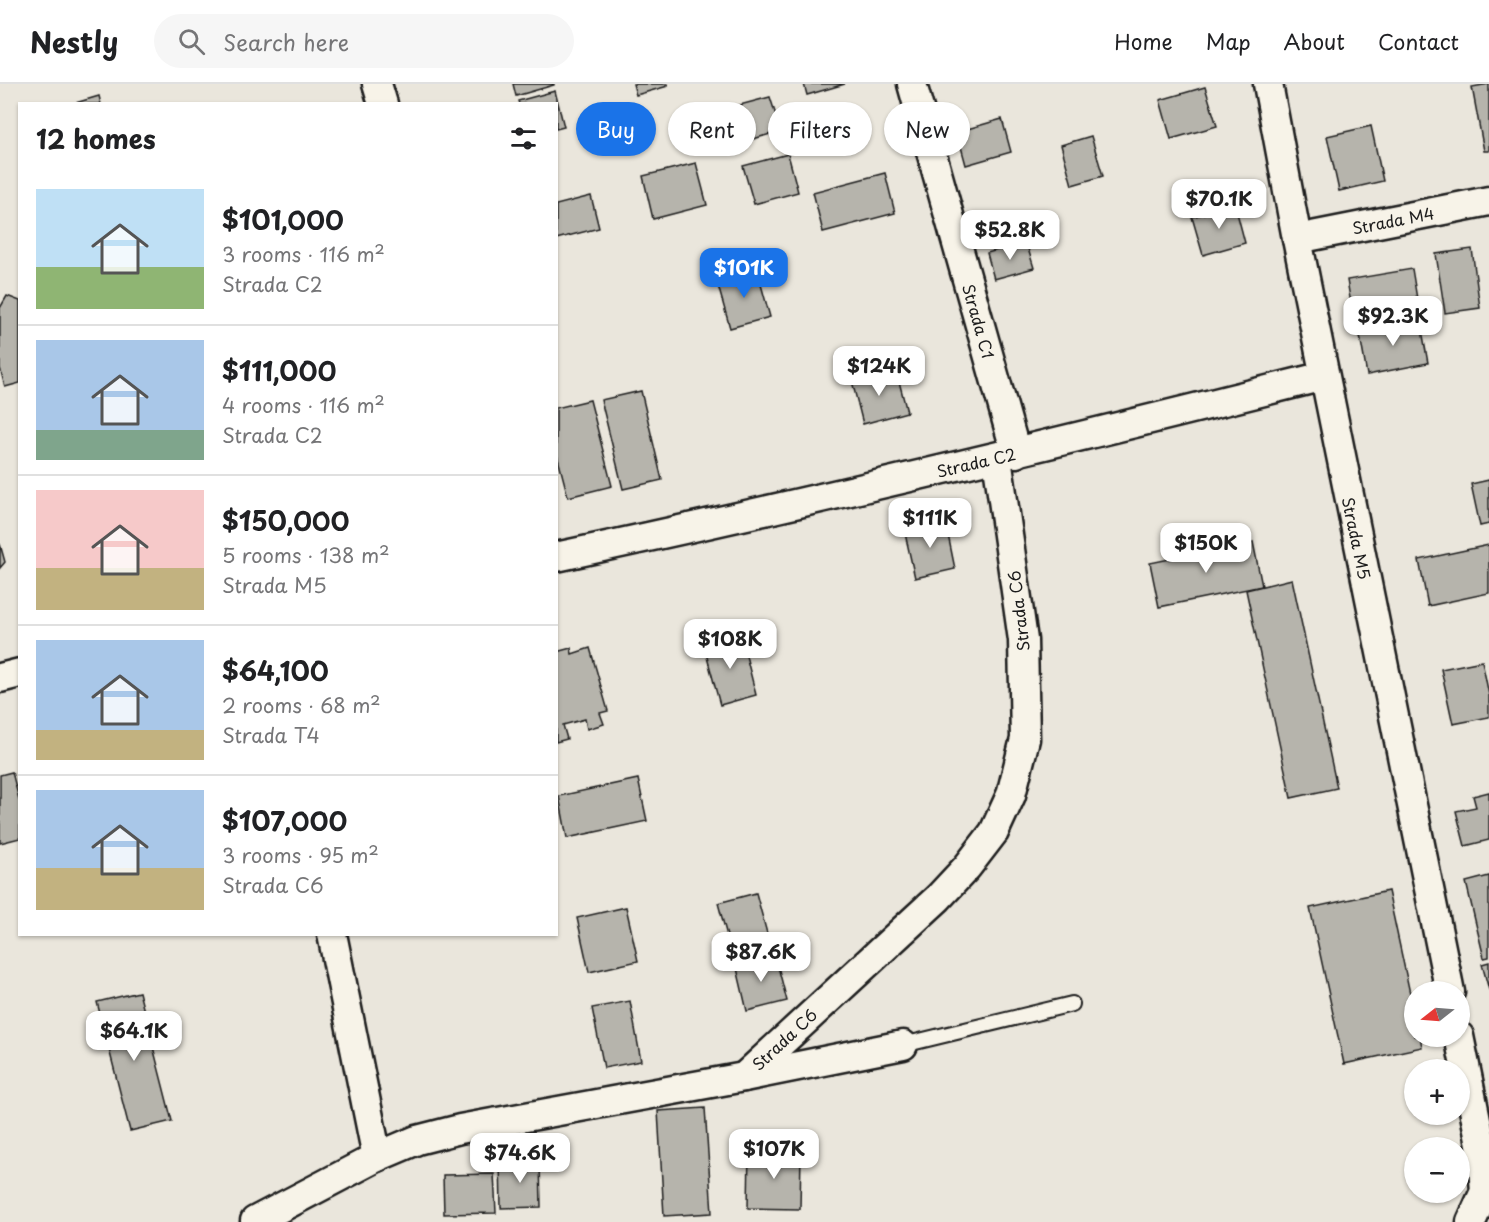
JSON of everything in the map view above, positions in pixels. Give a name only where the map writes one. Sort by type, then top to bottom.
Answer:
[{"type":"street","points":[[377,84],[382,102]]},
{"type":"street","name":"Strada C1","points":[[912,84],[1006,456]]},
{"type":"street","name":"Strada M5","points":[[1268,84],[1324,376],[1448,981]]},
{"type":"street","name":"Strada M4","points":[[1297,238],[1489,201]]},
{"type":"street","name":"Strada C2","points":[[558,557],[1006,456],[1324,376]]},
{"type":"street","name":"Strada C6","points":[[251,1222],[377,1157],[417,1140],[460,1129],[744,1077],[938,897],[967,867],[994,832],[1011,795],[1024,739],[1023,640],[1006,456]]},
{"type":"street","points":[[0,678],[18,674]]},
{"type":"street","points":[[332,936],[377,1157]]},
{"type":"street","points":[[744,1077],[903,1045]]},
{"type":"street","points":[[1462,1047],[1485,1143],[1485,1191],[1471,1222]]},
{"type":"street","points":[[251,1222],[292,1222]]},
{"type":"lane","points":[[903,1045],[1072,1004]]},
{"type":"building","points":[[513,84],[554,84],[554,85],[516,96]]},
{"type":"building","points":[[633,84],[667,84],[668,86],[636,95]]},
{"type":"building","points":[[804,84],[845,84],[807,95]]},
{"type":"building","points":[[1489,84],[1489,151],[1484,151],[1472,87]]},
{"type":"building","points":[[1205,87],[1217,126],[1171,139],[1160,100]]},
{"type":"building","points":[[555,91],[558,102],[518,102]]},
{"type":"building","points":[[99,96],[100,102],[79,102]]},
{"type":"building","points":[[770,97],[772,102],[768,102],[768,135],[756,138],[756,102],[751,102]]},
{"type":"building","points":[[558,103],[564,127],[558,128]]},
{"type":"building","points":[[1002,119],[1011,152],[966,165],[964,156],[970,156],[970,128]]},
{"type":"building","points":[[1371,126],[1383,181],[1339,191],[1327,136]]},
{"type":"building","points":[[1091,136],[1103,176],[1072,185],[1061,145]]},
{"type":"building","points":[[789,156],[798,192],[754,204],[743,166]]},
{"type":"building","points":[[696,163],[707,205],[653,219],[643,176]]},
{"type":"building","points":[[885,173],[895,213],[823,232],[813,192]]},
{"type":"building","points":[[591,196],[599,228],[558,238],[558,204]]},
{"type":"building","points":[[1235,205],[1245,243],[1203,255],[1192,217]]},
{"type":"building","points":[[1026,242],[1034,268],[994,279],[987,253]]},
{"type":"building","points":[[1472,249],[1480,308],[1445,313],[1436,254]]},
{"type":"building","points":[[1412,269],[1418,305],[1353,316],[1347,280]]},
{"type":"building","points":[[757,270],[770,317],[730,328],[717,282]]},
{"type":"building","points":[[7,296],[18,300],[18,384],[5,387],[0,368],[0,308]]},
{"type":"building","points":[[1420,319],[1428,363],[1367,375],[1359,330]]},
{"type":"building","points":[[896,370],[907,412],[863,424],[852,381]]},
{"type":"building","points":[[641,391],[662,480],[623,489],[601,400]]},
{"type":"building","points":[[590,400],[612,486],[568,497],[558,459],[558,408]]},
{"type":"building","points":[[1489,480],[1489,524],[1480,526],[1471,484]]},
{"type":"building","points":[[945,520],[955,569],[915,578],[904,529]]},
{"type":"building","points":[[1253,542],[1262,586],[1159,607],[1150,563]]},
{"type":"building","points":[[0,544],[5,562],[0,568]]},
{"type":"building","points":[[1489,545],[1489,593],[1428,606],[1419,560]]},
{"type":"building","points":[[1292,579],[1337,788],[1291,798],[1246,590]]},
{"type":"building","points":[[741,636],[756,695],[720,705],[704,646]]},
{"type":"building","points":[[571,648],[572,654],[590,648],[608,711],[600,713],[604,724],[587,729],[585,719],[563,725],[567,739],[558,741],[558,651]]},
{"type":"building","points":[[1482,661],[1489,695],[1489,717],[1453,724],[1441,669]]},
{"type":"building","points":[[12,772],[18,795],[18,838],[0,843],[0,775]]},
{"type":"building","points":[[638,779],[647,821],[567,838],[559,796]]},
{"type":"building","points":[[1489,792],[1489,840],[1465,846],[1456,811],[1476,807],[1473,796]]},
{"type":"building","points":[[1489,876],[1489,957],[1484,958],[1466,882]]},
{"type":"building","points":[[1388,891],[1407,981],[1404,981],[1404,1047],[1422,1047],[1344,1064],[1310,908]]},
{"type":"building","points":[[756,893],[768,937],[730,947],[718,903]]},
{"type":"building","points":[[626,907],[638,961],[589,972],[577,918]]},
{"type":"building","points":[[775,955],[787,1001],[747,1011],[736,964]]},
{"type":"building","points":[[1489,962],[1489,990],[1482,964]]},
{"type":"building","points":[[139,992],[172,1121],[130,1131],[97,1002]]},
{"type":"building","points":[[630,1001],[641,1061],[604,1068],[592,1008]]},
{"type":"building","points":[[705,1108],[712,1213],[664,1216],[658,1111]]},
{"type":"building","points":[[749,1150],[801,1151],[800,1209],[748,1208]]},
{"type":"building","points":[[540,1160],[541,1207],[501,1208],[500,1161]]},
{"type":"building","points":[[494,1174],[496,1213],[444,1214],[443,1175]]}]
